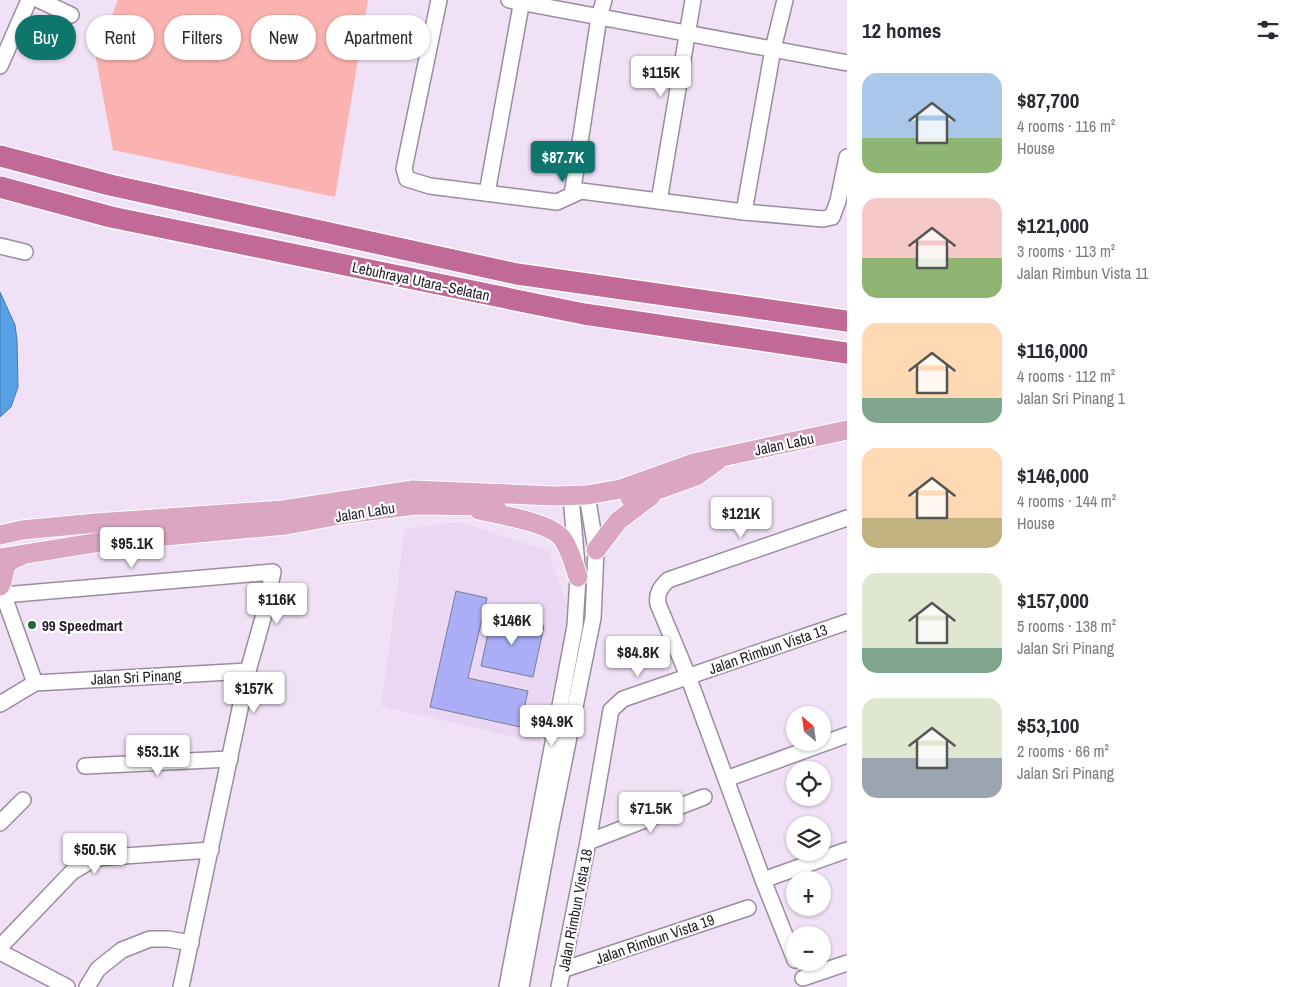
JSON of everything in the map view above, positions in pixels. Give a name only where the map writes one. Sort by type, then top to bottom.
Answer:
[{"type":"highway","name":"Lebuhraya Utara–Selatan","points":[[0,156],[110,185],[517,274],[847,321]]},
{"type":"highway","name":"Lebuhraya Utara–Selatan","points":[[0,187],[111,217],[584,314],[847,353]]},
{"type":"main road","name":"Jalan Labu","points":[[0,558],[100,542],[286,526],[346,514],[415,505],[459,506],[580,501],[621,489],[694,462],[722,458],[847,430]]},
{"type":"main road","name":"Jalan Labu","points":[[0,535],[22,530],[96,523],[283,510],[413,490],[612,503],[696,476],[722,458]]},
{"type":"main road","points":[[596,550],[618,521],[660,489]]},
{"type":"main road","points":[[459,506],[542,525],[555,531],[568,548],[578,577]]},
{"type":"main road","points":[[1,590],[2,571],[10,559],[31,554]]},
{"type":"street","points":[[0,66],[29,0]]},
{"type":"street","points":[[39,0],[71,15]]},
{"type":"street","points":[[439,0],[404,169],[406,179],[430,186],[557,202],[581,191],[744,212],[822,219],[832,217],[838,201],[847,157]]},
{"type":"street","points":[[572,195],[599,17],[604,0]]},
{"type":"street","points":[[659,201],[693,0]]},
{"type":"street","points":[[744,212],[785,0]]},
{"type":"street","points":[[487,193],[517,1],[847,63]]},
{"type":"street","points":[[0,246],[25,252]]},
{"type":"street","points":[[507,987],[562,734],[593,618],[596,550],[580,501]]},
{"type":"street","points":[[521,987],[562,734],[576,626],[580,501]]},
{"type":"street","points":[[786,937],[762,880],[688,676],[657,598],[658,592],[668,580],[847,518]]},
{"type":"street","points":[[35,683],[1,590],[273,572],[263,618],[248,671],[181,987]]},
{"type":"street","name":"Jalan Rimbun Vista 13","points":[[688,676],[847,622]]},
{"type":"street","name":"Jalan Sri Pinang","points":[[0,704],[35,683],[248,671]]},
{"type":"street","name":"Jalan Rimbun Vista 18","points":[[559,987],[588,842],[611,710],[623,699],[688,676]]},
{"type":"street","points":[[726,779],[847,735]]},
{"type":"street","points":[[86,766],[230,759]]},
{"type":"street","points":[[588,842],[704,797]]},
{"type":"street","points":[[0,823],[23,800]]},
{"type":"street","points":[[0,946],[72,872],[95,858],[211,850]]},
{"type":"street","points":[[762,880],[847,850]]},
{"type":"street","name":"Jalan Rimbun Vista 19","points":[[562,970],[748,908]]},
{"type":"street","points":[[88,987],[98,969],[122,950],[150,940],[168,939],[191,943]]},
{"type":"street","points":[[0,952],[67,987]]},
{"type":"street","points":[[800,971],[805,983],[847,963]]},
{"type":"shaded area","points":[[118,0],[368,0],[365,15],[326,15],[326,60],[358,60],[335,197],[113,150],[96,60],[154,60],[154,15],[112,15]]},
{"type":"shaded area","points":[[459,522],[548,551],[571,616],[540,743],[381,706],[405,529]]},
{"type":"water","points":[[0,292],[15,325],[18,387],[11,407],[0,417]]},
{"type":"building","points":[[456,591],[487,598],[468,678],[528,691],[520,727],[430,707]]},
{"type":"building","points":[[492,615],[544,626],[533,677],[481,666]]},
{"type":"place","name":"99 Speedmart","points":[[32,625]]}]
